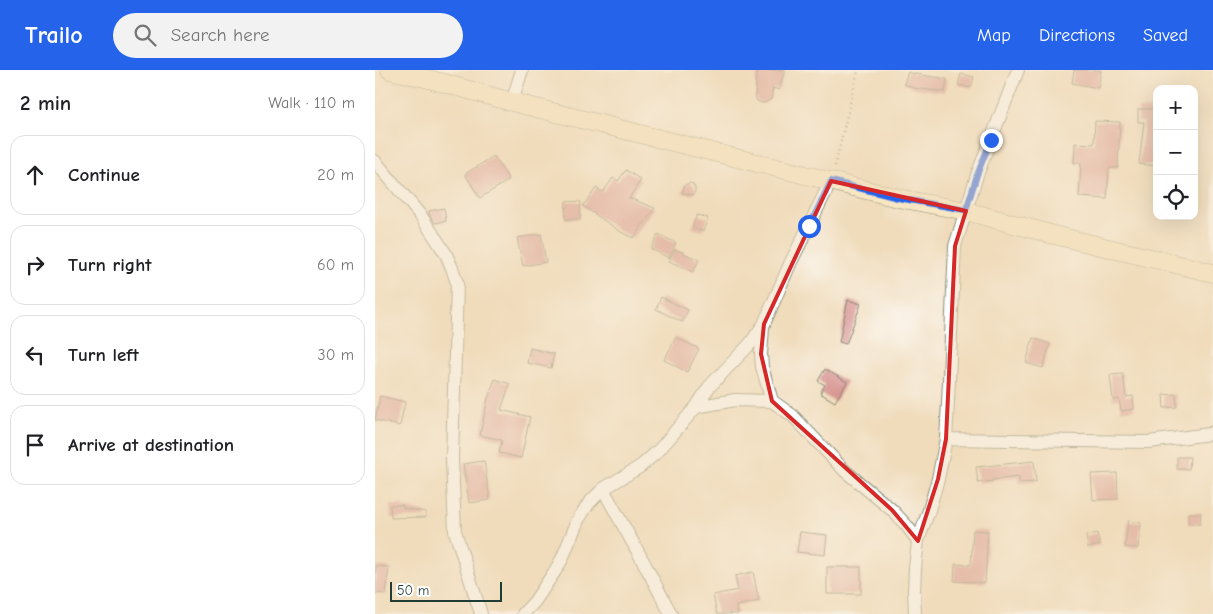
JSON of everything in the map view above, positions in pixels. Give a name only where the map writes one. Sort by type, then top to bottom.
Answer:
[{"type":"street","points":[[390,70],[898,198],[966,210],[1054,234],[1213,273]]},
{"type":"street","points":[[513,102],[522,70]]},
{"type":"street","points":[[915,614],[915,568],[918,541],[936,487],[946,439],[955,246],[977,175],[1018,70]]},
{"type":"street","points":[[375,160],[431,231],[446,254],[457,283],[451,460],[455,531],[481,614]]},
{"type":"street","points":[[523,614],[535,601],[555,571],[578,520],[589,503],[603,489],[641,466],[659,450],[696,407],[709,388],[750,344],[764,324],[790,264],[831,181]]},
{"type":"street","points":[[764,324],[761,354],[762,367],[772,401]]},
{"type":"street","points":[[696,407],[735,400],[772,401],[793,416],[845,471],[892,510],[918,541]]},
{"type":"street","points":[[946,439],[1149,442],[1213,432]]},
{"type":"street","points":[[603,489],[671,614]]},
{"type":"path","points":[[831,181],[859,70]]},
{"type":"highlighted area","points":[[831,181],[966,211],[955,246],[946,439],[938,479],[918,541],[892,510],[772,401],[761,354],[764,324]]},
{"type":"building","points":[[758,70],[785,70],[779,90],[773,88],[771,99],[765,103],[757,101],[755,96]]},
{"type":"building","points":[[1074,70],[1101,70],[1098,88],[1072,83]]},
{"type":"building","points":[[908,72],[947,79],[945,92],[914,88],[904,84]]},
{"type":"building","points":[[961,74],[974,77],[971,88],[958,85]]},
{"type":"building","points":[[1138,109],[1153,109],[1153,166],[1139,164],[1144,122],[1138,122]]},
{"type":"building","points":[[1095,121],[1120,122],[1118,168],[1109,168],[1107,199],[1079,197],[1081,163],[1074,163],[1075,143],[1094,144]]},
{"type":"building","points":[[494,156],[509,180],[480,198],[465,174]]},
{"type":"building","points":[[626,170],[641,180],[629,198],[655,208],[633,238],[583,206],[596,188],[603,192],[613,178],[618,181]]},
{"type":"building","points":[[690,183],[695,188],[693,195],[682,193],[685,185]]},
{"type":"building","points":[[566,201],[581,202],[580,219],[565,219]]},
{"type":"building","points":[[444,208],[446,221],[435,223],[429,211]]},
{"type":"building","points":[[697,215],[708,218],[703,231],[692,228]]},
{"type":"building","points":[[541,234],[546,262],[523,266],[517,238]]},
{"type":"building","points":[[658,234],[676,243],[669,258],[651,249]]},
{"type":"building","points":[[675,249],[699,260],[693,272],[669,261]]},
{"type":"building","points":[[661,297],[688,310],[682,322],[656,309]]},
{"type":"building","points":[[848,300],[861,304],[846,344],[839,342]]},
{"type":"building","points":[[676,337],[699,349],[687,372],[664,360]]},
{"type":"building","points":[[1033,338],[1050,344],[1043,368],[1026,363]]},
{"type":"building","points":[[530,348],[554,354],[551,368],[527,363]]},
{"type":"building","points":[[825,369],[847,382],[835,402],[820,393],[825,385],[818,381]]},
{"type":"building","points":[[1123,374],[1126,397],[1133,396],[1134,409],[1121,411],[1119,399],[1113,400],[1110,375]]},
{"type":"building","points":[[495,379],[510,384],[501,410],[530,417],[521,458],[499,453],[502,440],[480,435],[488,398]]},
{"type":"building","points":[[1176,394],[1177,407],[1164,408],[1163,395]]},
{"type":"building","points":[[380,396],[405,402],[400,426],[375,420]]},
{"type":"building","points":[[1177,457],[1190,457],[1189,469],[1177,469]]},
{"type":"building","points":[[484,461],[490,500],[469,503],[463,464]]},
{"type":"building","points":[[1034,461],[1036,482],[1019,483],[1019,477],[978,483],[976,467]]},
{"type":"building","points":[[1117,473],[1118,499],[1093,500],[1091,474]]},
{"type":"building","points":[[390,505],[403,505],[403,508],[426,512],[426,517],[391,518]]},
{"type":"building","points":[[1188,513],[1201,513],[1200,524],[1188,524]]},
{"type":"building","points":[[1128,521],[1141,523],[1138,548],[1125,547]]},
{"type":"building","points":[[973,530],[988,531],[985,583],[954,581],[955,564],[971,565]]},
{"type":"building","points":[[800,532],[827,535],[825,555],[797,552]]},
{"type":"building","points":[[1097,533],[1100,545],[1088,548],[1086,536]]},
{"type":"building","points":[[376,566],[389,567],[386,594],[375,593]]},
{"type":"building","points":[[827,567],[861,567],[861,594],[827,594]]},
{"type":"building","points":[[753,572],[759,601],[736,606],[738,614],[717,614],[713,595],[738,590],[735,576]]},
{"type":"route","points":[[809,226],[831,181],[898,198],[966,210],[991,140]]}]
